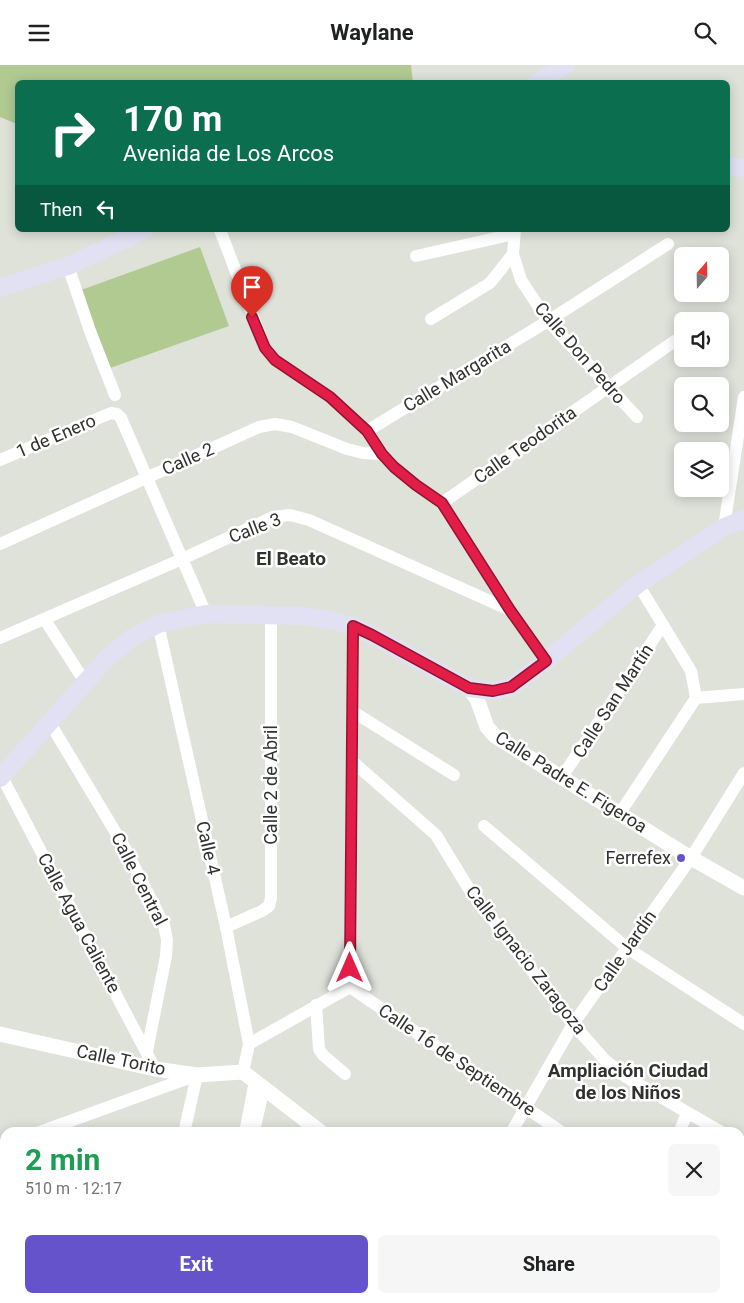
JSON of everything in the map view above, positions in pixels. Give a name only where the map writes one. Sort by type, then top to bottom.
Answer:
[{"type":"main road","points":[[541,80],[566,65]]},
{"type":"main road","points":[[730,166],[744,168]]},
{"type":"main road","points":[[0,288],[68,266],[140,232]]},
{"type":"main road","points":[[1,778],[107,659],[130,639],[158,624],[206,614],[303,616],[330,620],[353,626],[372,635],[469,688],[493,691],[511,687],[546,661],[638,584],[724,527],[744,519]]},
{"type":"street","points":[[221,232],[265,348],[275,360],[330,397],[367,431],[382,454],[416,485],[442,503],[510,610],[546,661]]},
{"type":"street","points":[[416,256],[514,232]]},
{"type":"street","name":"Calle Don Pedro","points":[[514,232],[513,254],[521,280],[548,321],[636,417]]},
{"type":"street","name":"Calle Margarita","points":[[367,431],[548,321],[668,244]]},
{"type":"street","points":[[432,319],[490,283],[513,254]]},
{"type":"street","points":[[68,266],[90,331],[115,395]]},
{"type":"street","name":"Calle Teodorita","points":[[442,503],[674,342]]},
{"type":"street","points":[[724,527],[744,397]]},
{"type":"street","name":"1 de Enero","points":[[0,460],[111,413],[117,414],[121,418],[145,478]]},
{"type":"street","name":"Calle 2","points":[[0,544],[259,427],[275,423],[292,427],[355,451],[382,454]]},
{"type":"street","points":[[145,478],[206,614]]},
{"type":"street","name":"Calle 3","points":[[0,638],[45,620],[273,517],[290,515],[309,520],[510,610]]},
{"type":"street","points":[[620,813],[696,698],[691,671],[638,584]]},
{"type":"street","name":"Calle 2 de Abril","points":[[226,927],[262,911],[269,906],[271,898],[271,615]]},
{"type":"street","points":[[45,620],[85,682]]},
{"type":"street","name":"Calle 4","points":[[158,624],[226,927],[250,1044],[254,1080]]},
{"type":"street","name":"Calle San Martín","points":[[562,777],[663,625]]},
{"type":"street","points":[[250,1044],[350,987],[353,626]]},
{"type":"street","name":"Calle Padre E. Figeroa","points":[[469,688],[477,699],[487,727],[495,736],[691,858],[744,888]]},
{"type":"street","points":[[696,698],[744,694]]},
{"type":"street","points":[[352,711],[454,775]]},
{"type":"street","name":"Calle Central","points":[[50,723],[125,848],[164,925],[167,940],[166,956],[147,1051]]},
{"type":"street","name":"Calle Ignacio Zaragoza","points":[[352,761],[436,835],[469,889],[573,1023],[605,1060],[626,1077],[712,1127]]},
{"type":"street","name":"Calle Jardín","points":[[515,1127],[573,1023],[691,858],[744,773]]},
{"type":"street","name":"Calle Agua Caliente","points":[[1,778],[155,1069]]},
{"type":"street","points":[[484,826],[627,948],[744,1024]]},
{"type":"street","name":"Calle 16 de Septiembre","points":[[350,987],[554,1127]]},
{"type":"street","points":[[316,1005],[319,1049],[323,1055],[345,1074]]},
{"type":"street","name":"Calle Torito","points":[[0,1033],[155,1069],[254,1080]]},
{"type":"street","points":[[54,1127],[197,1075]]},
{"type":"street","points":[[185,1127],[197,1075]]},
{"type":"street","points":[[247,1127],[254,1080]]},
{"type":"street","points":[[253,1127],[254,1080]]},
{"type":"street","points":[[254,1080],[314,1127]]},
{"type":"street","points":[[681,1127],[687,1113]]},
{"type":"green space","points":[[0,65],[411,65],[413,80],[15,80],[15,123],[0,117]]},
{"type":"green space","points":[[200,247],[229,326],[110,368],[81,290]]},
{"type":"place","name":"Ferrefex","points":[[681,858]]},
{"type":"district","name":"El Beato","points":[[291,558]]},
{"type":"district","name":"Ampliación Ciudad de los Niños","points":[[628,1081]]},
{"type":"route","points":[[252,317],[265,348],[275,360],[330,397],[367,431],[382,454],[394,467],[442,503],[510,610],[546,661],[511,687],[493,691],[469,688],[353,626],[350,968]]}]
